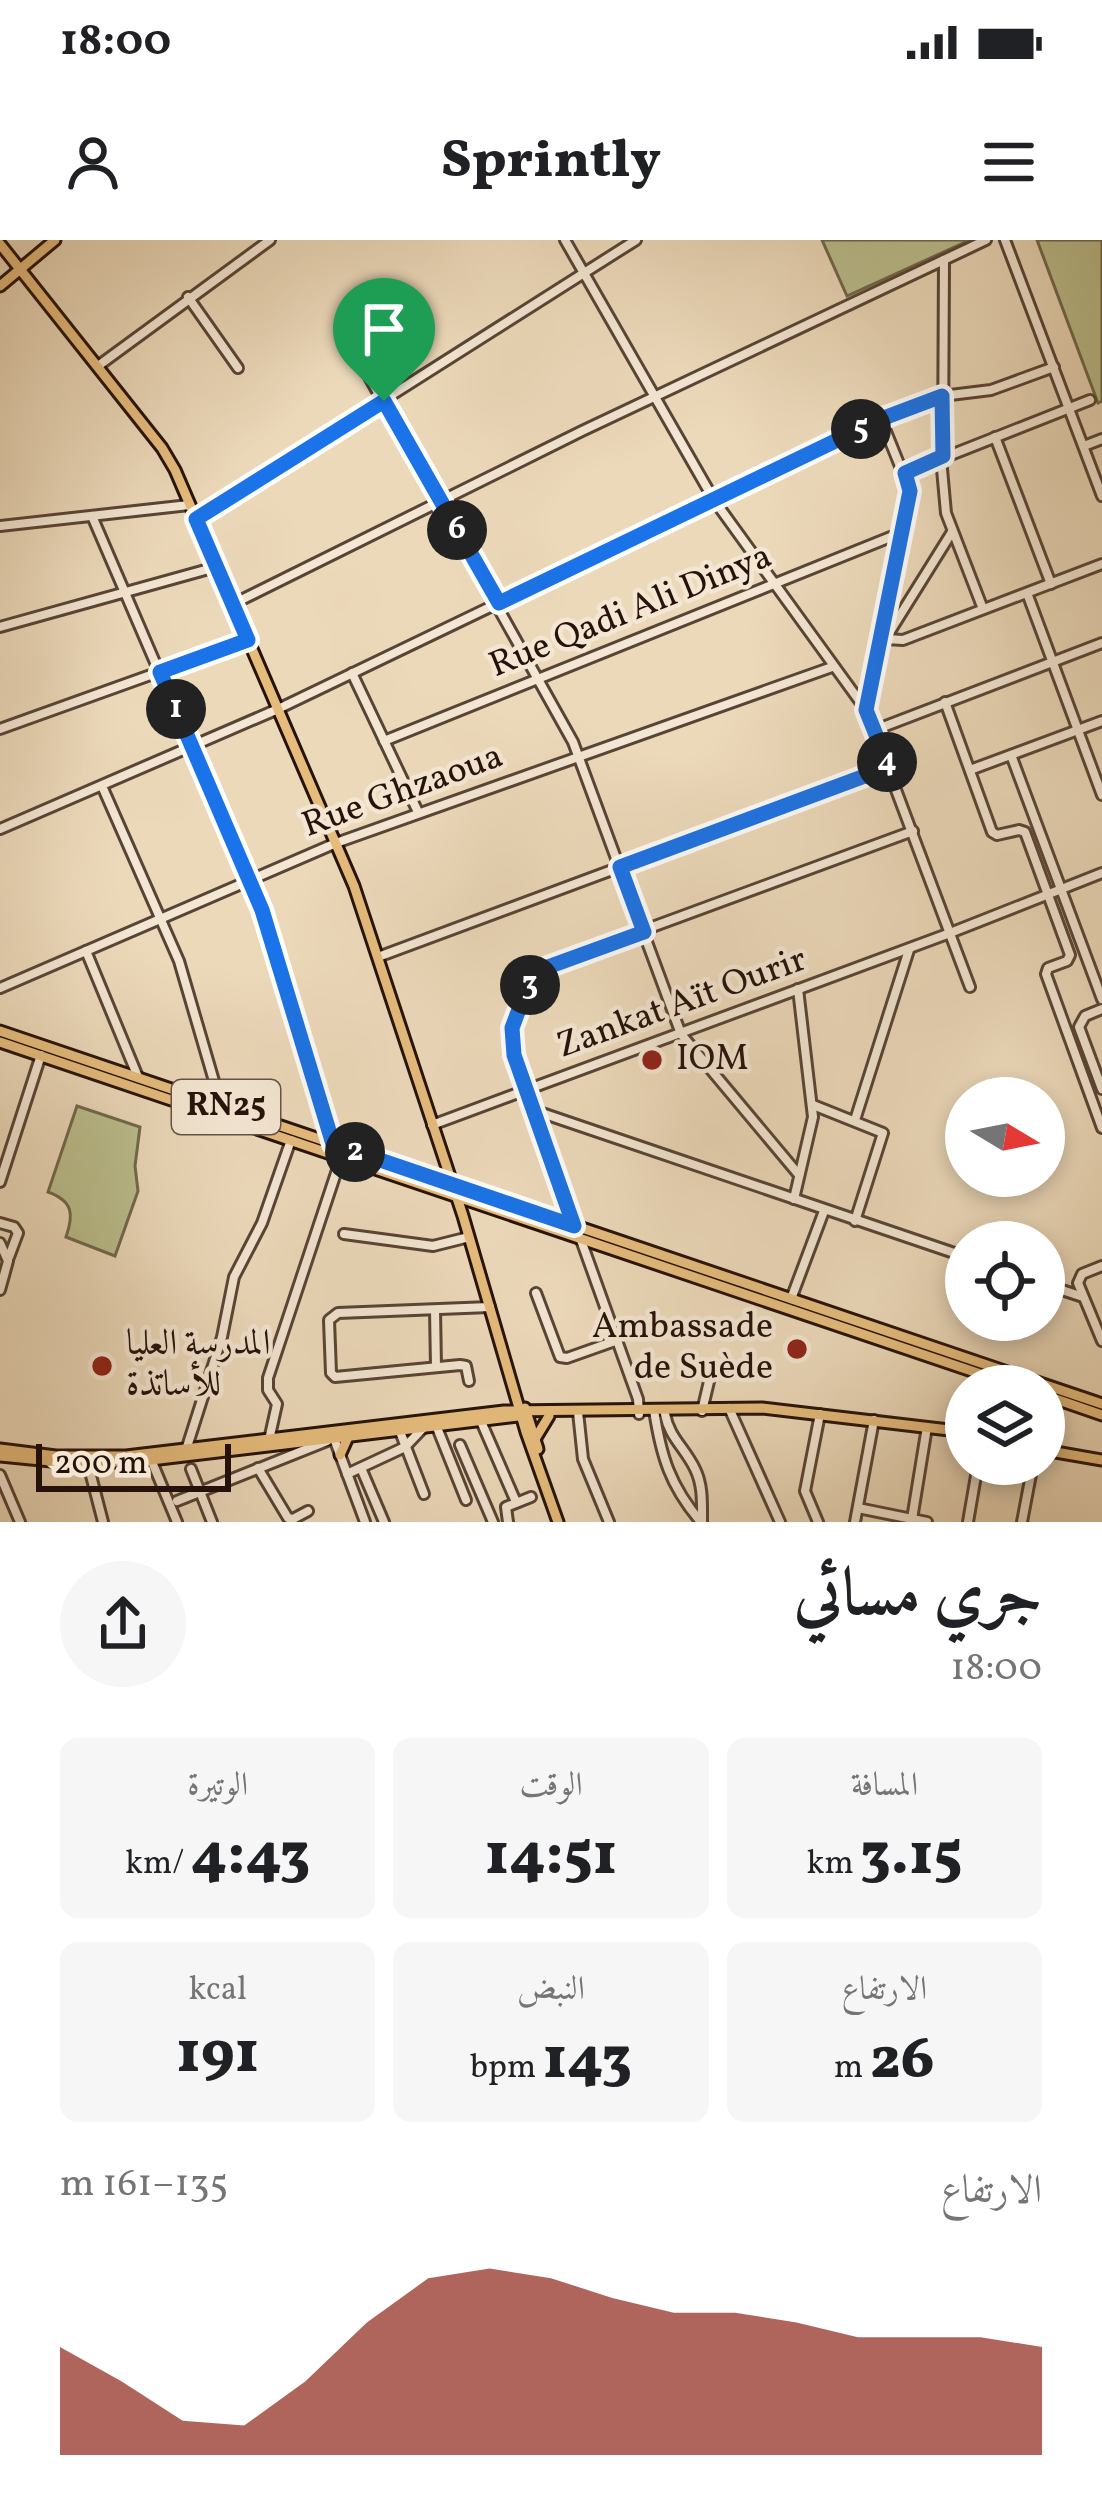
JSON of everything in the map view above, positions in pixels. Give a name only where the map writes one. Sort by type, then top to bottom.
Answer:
[{"type":"main road","points":[[0,286],[55,240]]},
{"type":"main road","points":[[0,244],[167,455],[196,519],[336,843],[561,1522]]},
{"type":"main road","name":"RN25","points":[[0,1031],[1102,1404]]},
{"type":"main road","name":"RN25","points":[[0,1042],[953,1365]]},
{"type":"main road","points":[[424,1175],[442,1157]]},
{"type":"main road","points":[[468,1232],[472,1216],[487,1208]]},
{"type":"main road","points":[[1065,1402],[1102,1415]]},
{"type":"main road","points":[[429,1423],[524,1413],[729,1410],[945,1431]]},
{"type":"main road","points":[[524,1413],[561,1522]]},
{"type":"main road","points":[[0,1453],[88,1464],[397,1425],[578,1413]]},
{"type":"main road","points":[[535,1438],[549,1416]]},
{"type":"main road","points":[[332,1434],[397,1425]]},
{"type":"main road","points":[[340,1455],[349,1435]]},
{"type":"main road","points":[[1065,1452],[1102,1458]]},
{"type":"main road","points":[[0,1453],[150,1457]]},
{"type":"street","points":[[98,366],[270,240]]},
{"type":"street","points":[[566,240],[714,500],[866,710],[970,987]]},
{"type":"street","points":[[196,519],[636,240]]},
{"type":"street","points":[[232,604],[986,240]]},
{"type":"street","points":[[1005,240],[1102,496]]},
{"type":"street","points":[[943,456],[944,260]]},
{"type":"street","points":[[188,297],[238,368]]},
{"type":"street","points":[[350,341],[499,603],[580,757],[681,1034],[799,1175]]},
{"type":"street","points":[[0,829],[278,709],[881,419],[942,396],[991,390],[1054,367]]},
{"type":"street","points":[[905,473],[1090,400]]},
{"type":"street","points":[[866,710],[910,491],[881,419]]},
{"type":"street","points":[[995,437],[1051,584]]},
{"type":"street","points":[[1084,446],[1102,439]]},
{"type":"street","points":[[942,469],[943,500],[982,609]]},
{"type":"street","points":[[0,526],[189,505]]},
{"type":"street","points":[[92,516],[278,956],[333,1144]]},
{"type":"street","points":[[882,643],[952,531]]},
{"type":"street","name":"Rue Qadi Ali Dinya","points":[[384,741],[898,534]]},
{"type":"street","points":[[882,643],[903,640],[1102,564]]},
{"type":"street","points":[[0,627],[217,567]]},
{"type":"street","points":[[1028,592],[1102,795]]},
{"type":"street","points":[[0,729],[248,640]]},
{"type":"street","points":[[874,730],[1102,643]]},
{"type":"street","name":"Rue Ghzaoua","points":[[0,988],[336,843],[832,667]]},
{"type":"street","points":[[352,674],[418,812]]},
{"type":"street","points":[[945,702],[994,834],[1025,832],[1070,955],[1046,974],[1102,1128]]},
{"type":"street","points":[[970,770],[1102,721]]},
{"type":"street","points":[[1011,755],[1102,999]]},
{"type":"street","points":[[377,956],[889,767]]},
{"type":"street","points":[[102,786],[163,919],[199,1021],[221,1105]]},
{"type":"street","points":[[574,1226],[510,1036],[518,1006],[536,977],[554,964],[913,831]]},
{"type":"street","name":"Zankat Aït Ourir","points":[[432,1125],[1102,873]]},
{"type":"street","points":[[855,1120],[910,949]]},
{"type":"street","points":[[86,951],[138,1077]]},
{"type":"street","points":[[794,1199],[813,1105],[798,989]]},
{"type":"street","points":[[1102,1009],[1079,1022],[1102,1088]]},
{"type":"street","points":[[0,1181],[40,1055]]},
{"type":"street","points":[[813,1105],[879,1130],[883,1138],[855,1221]]},
{"type":"street","points":[[533,1110],[945,1250]]},
{"type":"street","points":[[185,1453],[222,1337],[234,1277],[262,1223],[291,1140]]},
{"type":"street","points":[[269,1442],[278,1404],[268,1390],[268,1378],[341,1158]]},
{"type":"street","points":[[791,1299],[824,1210]]},
{"type":"street","points":[[0,1223],[18,1233],[0,1290]]},
{"type":"street","points":[[344,1234],[433,1246],[468,1232]]},
{"type":"street","points":[[581,1240],[639,1412]]},
{"type":"street","points":[[0,1243],[8,1258]]},
{"type":"street","points":[[1102,1266],[1079,1277],[1102,1341]]},
{"type":"street","points":[[1065,1291],[1084,1298]]},
{"type":"street","points":[[536,1293],[560,1357],[615,1342]]},
{"type":"street","points":[[469,1381],[464,1365],[335,1377],[329,1320],[338,1313],[490,1307]]},
{"type":"street","points":[[435,1310],[436,1367]]},
{"type":"street","points":[[702,1411],[711,1373]]},
{"type":"street","points":[[729,1410],[780,1522]]},
{"type":"street","points":[[578,1413],[583,1460],[609,1522]]},
{"type":"street","points":[[658,1413],[666,1472],[702,1522]]},
{"type":"street","points":[[658,1413],[694,1466],[700,1482],[702,1522]]},
{"type":"street","points":[[818,1522],[805,1491],[820,1416]]},
{"type":"street","points":[[480,1419],[516,1502]]},
{"type":"street","points":[[855,1522],[873,1421]]},
{"type":"street","points":[[347,1474],[405,1448],[429,1423],[466,1500]]},
{"type":"street","points":[[397,1425],[424,1494]]},
{"type":"street","points":[[912,1519],[927,1428]]},
{"type":"street","points":[[177,1501],[300,1455],[332,1434],[365,1522]]},
{"type":"street","points":[[460,1445],[493,1522]]},
{"type":"street","points":[[150,1457],[177,1522]]},
{"type":"street","points":[[88,1464],[103,1522]]},
{"type":"street","points":[[258,1468],[288,1518],[293,1520],[308,1509],[313,1522]]},
{"type":"street","points":[[361,1468],[384,1522]]},
{"type":"street","points":[[191,1469],[212,1522]]},
{"type":"street","points":[[0,1475],[20,1522]]},
{"type":"street","points":[[968,1522],[974,1485]]},
{"type":"street","points":[[1022,1522],[1029,1485]]},
{"type":"street","points":[[508,1522],[506,1507],[531,1497]]},
{"type":"street","points":[[857,1508],[927,1522]]},
{"type":"green space","points":[[822,240],[970,240],[847,296]]},
{"type":"green space","points":[[1037,240],[1102,240],[1102,401],[1098,403]]},
{"type":"green space","points":[[77,1106],[140,1127],[135,1166],[138,1191],[115,1256],[66,1237],[69,1209],[48,1192]]},
{"type":"place","name":"IOM","points":[[652,1060]]},
{"type":"place","name":"Ambassade de Suède","points":[[797,1349]]},
{"type":"place","name":"المدرسة العليا للأساتذة","points":[[102,1366]]},
{"type":"route","points":[[942,396],[943,456],[905,473],[910,491],[866,710],[889,767],[620,867],[644,932],[545,968],[518,1006],[511,1044],[574,1226],[333,1144],[262,910],[160,672],[248,640],[196,519],[384,401],[499,603],[881,419],[942,396]]}]
